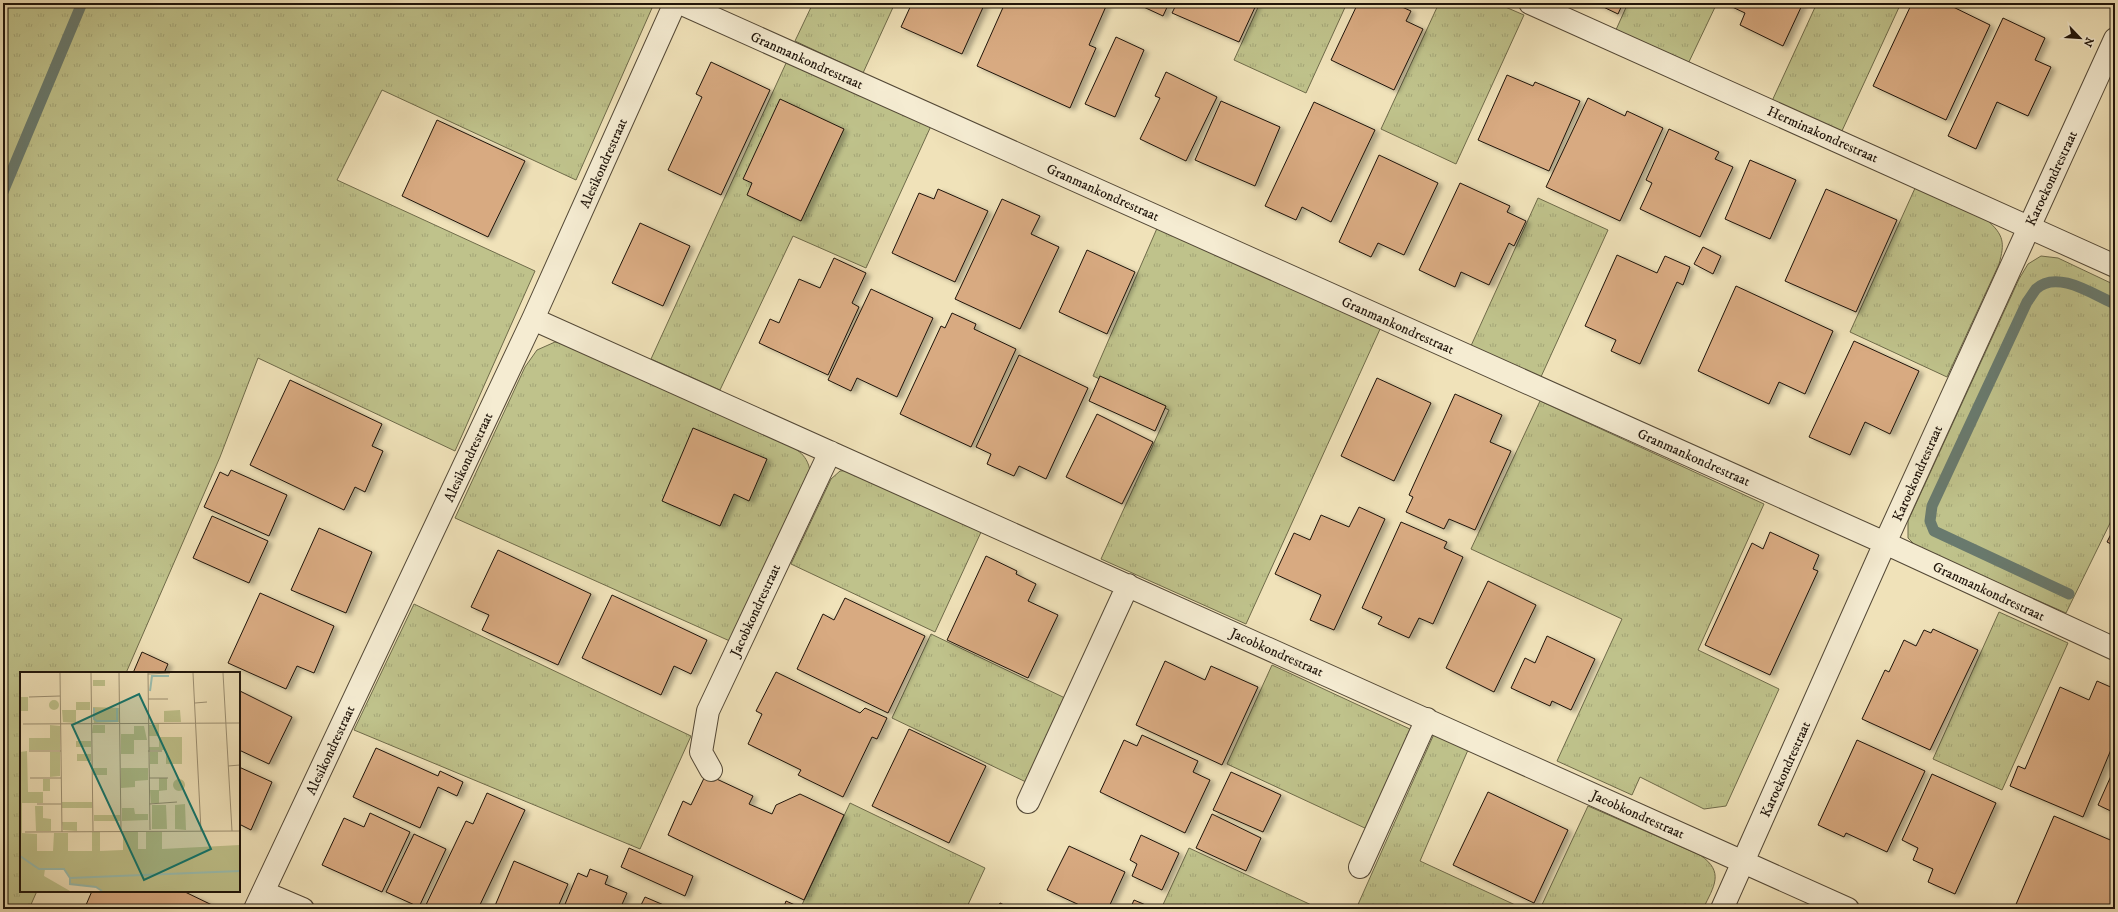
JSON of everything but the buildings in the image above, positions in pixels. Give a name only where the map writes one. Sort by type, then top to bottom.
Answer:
[{"type":"street","name":"Alesikondrestraat","points":[[259,901],[533,319],[675,3]]},
{"type":"street","name":"Granmankondrestraat","points":[[680,3],[1885,543],[2115,649]]},
{"type":"street","name":"Herminakondrestraat","points":[[1530,3],[2029,226],[2115,266]]},
{"type":"street","name":"Karoekondrestraat","points":[[1722,909],[1885,543],[2115,39]]},
{"type":"street","name":"Jacobkondrestraat","points":[[533,319],[1848,909]]},
{"type":"street","name":"Jacobkondrestraat","points":[[711,770],[700,752],[708,711],[830,452]]},
{"type":"street","points":[[1028,802],[1128,585]]},
{"type":"street","points":[[1360,868],[1426,719]]},
{"type":"street","points":[[259,901],[302,909]]},
{"type":"green space","points":[[3,3],[641,3],[652,8],[576,180],[382,90],[337,180],[535,271],[455,451],[258,358],[220,457],[126,672],[20,672],[20,892],[37,892],[29,909],[3,909]]},
{"type":"green space","points":[[813,3],[895,3],[863,73],[795,41]]},
{"type":"green space","points":[[1260,3],[1347,3],[1306,93],[1234,60]]},
{"type":"green space","points":[[1439,3],[1496,3],[1524,15],[1456,164],[1381,129]]},
{"type":"green space","points":[[1628,3],[1717,3],[1687,66],[1615,32]]},
{"type":"green space","points":[[1817,3],[1901,3],[1841,133],[1772,101]]},
{"type":"green space","points":[[787,61],[931,126],[866,268],[793,236],[720,390],[651,359]]},
{"type":"green space","points":[[1916,186],[1987,220],[1997,230],[2002,240],[2002,250],[1999,264],[1947,377],[1850,332]]},
{"type":"green space","points":[[1538,198],[1608,230],[1540,379],[1470,348]]},
{"type":"green space","points":[[1158,226],[1381,327],[1246,624],[1101,559],[1169,410],[1093,376]]},
{"type":"green space","points":[[2041,256],[2058,258],[2115,285],[2115,513],[2066,613],[1917,547],[1908,538],[1908,521],[2019,279],[2028,264]]},
{"type":"green space","points":[[555,342],[571,345],[780,439],[805,457],[810,468],[811,476],[732,642],[455,518],[525,367],[537,350]]},
{"type":"green space","points":[[1540,401],[1764,504],[1698,650],[1779,689],[1726,806],[1704,809],[1640,777],[1632,795],[1557,761],[1622,619],[1471,549]]},
{"type":"green space","points":[[853,470],[982,530],[935,632],[791,564],[831,479],[840,471]]},
{"type":"green space","points":[[414,604],[691,736],[640,849],[354,730]]},
{"type":"green space","points":[[1999,612],[2068,643],[2002,790],[1933,759]]},
{"type":"green space","points":[[931,634],[1065,698],[1026,782],[892,718]]},
{"type":"green space","points":[[1272,665],[1412,730],[1367,829],[1227,764]]},
{"type":"green space","points":[[1434,734],[1468,750],[1420,861],[1524,909],[1356,909]]},
{"type":"green space","points":[[850,803],[985,868],[966,909],[800,909]]},
{"type":"green space","points":[[1588,806],[1700,855],[1708,861],[1713,867],[1715,880],[1711,893],[1703,909],[1540,909]]},
{"type":"green space","points":[[1189,848],[1320,909],[1161,909]]},
{"type":"waterway","points":[[3,192],[82,3]]},
{"type":"waterway","points":[[2069,594],[1934,531],[1930,521],[1932,506],[2027,302],[2036,289],[2045,284],[2054,282],[2065,283],[2086,290],[2115,304]]}]
